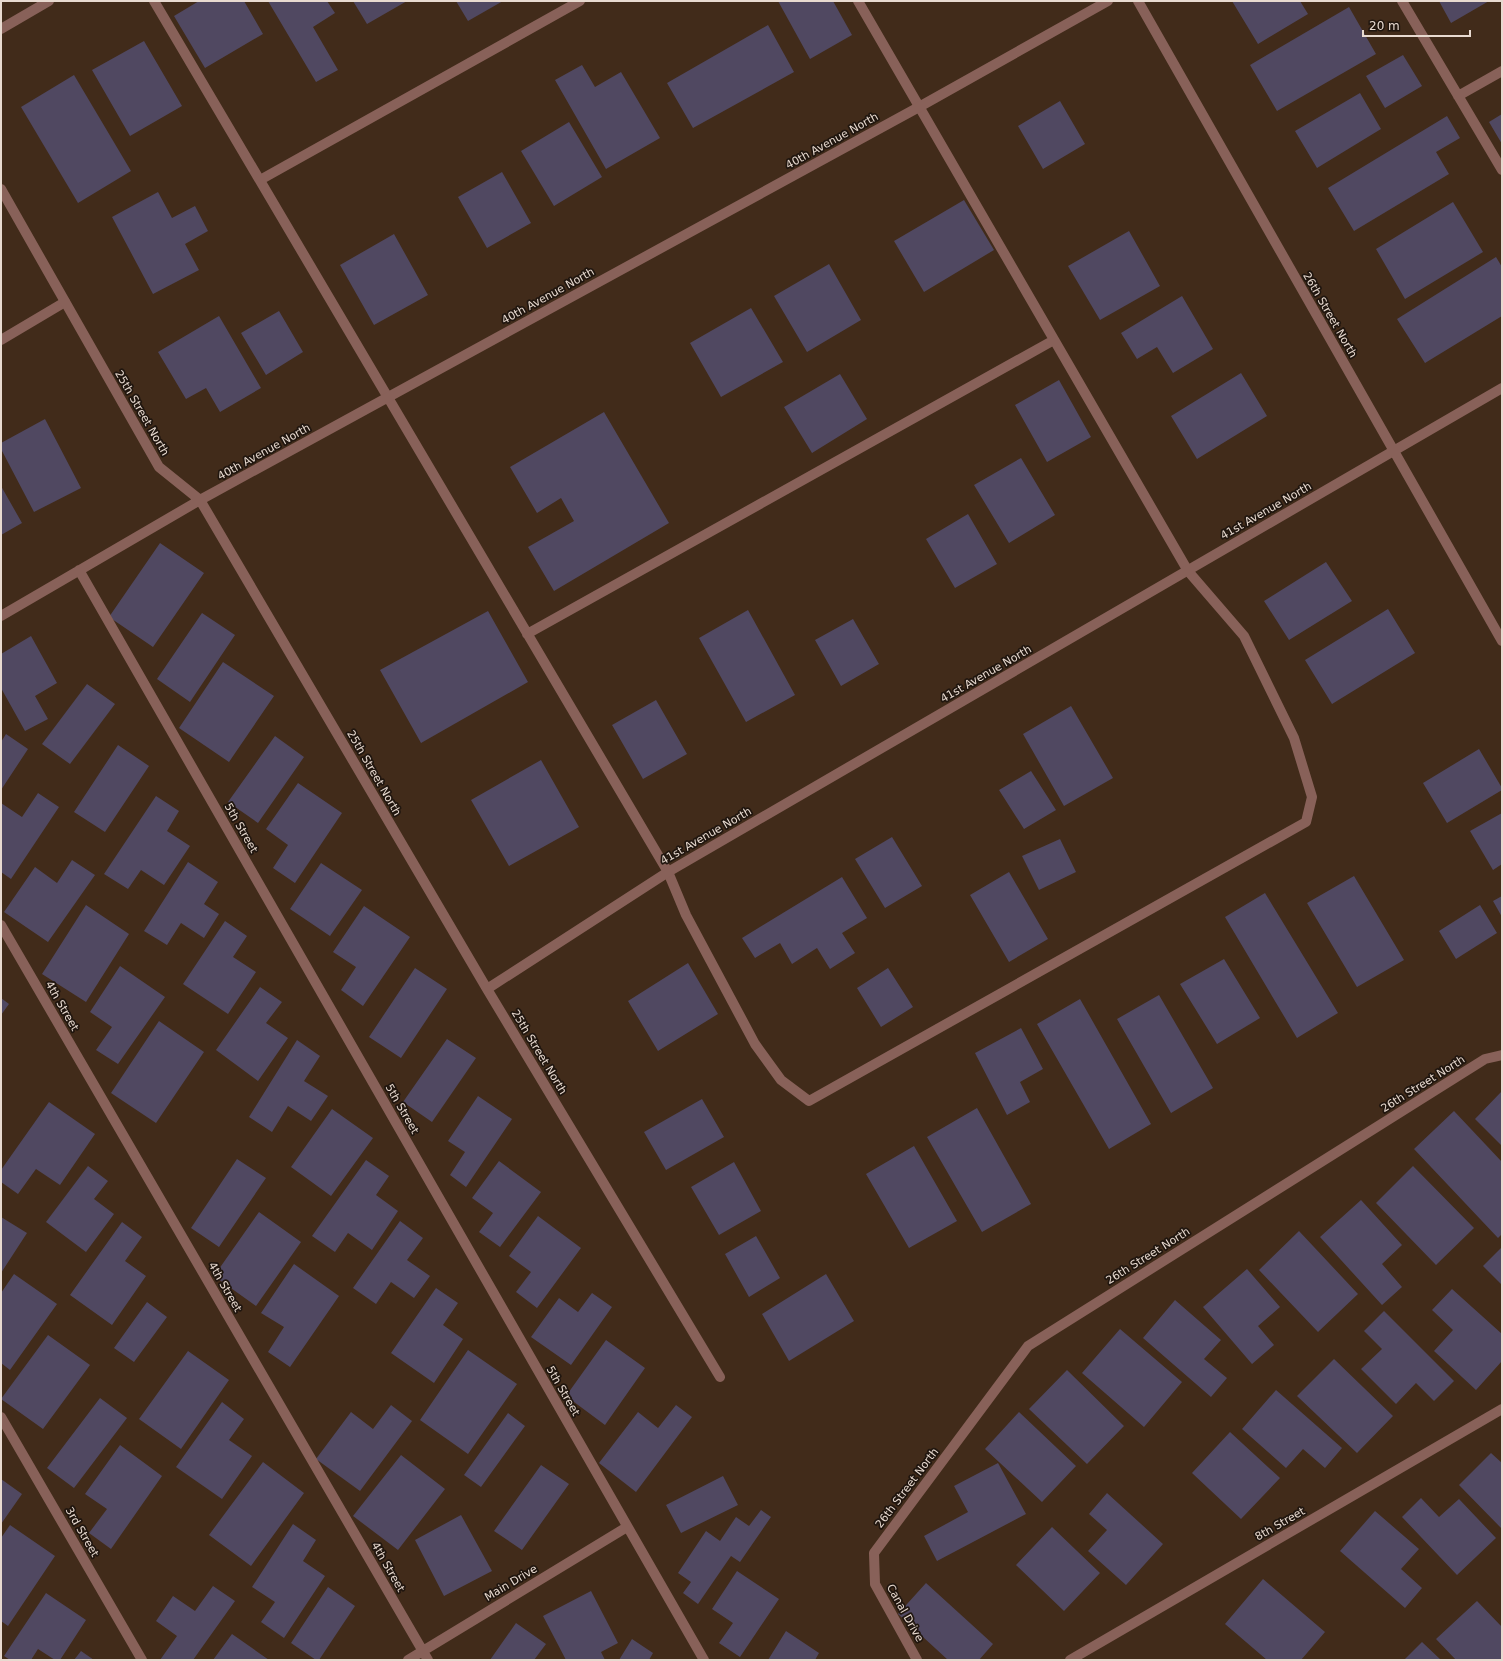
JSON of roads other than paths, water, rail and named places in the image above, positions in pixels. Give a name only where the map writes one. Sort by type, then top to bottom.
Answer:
[{"type":"street","points":[[1,30],[49,1]]},
{"type":"street","points":[[154,1],[668,872],[686,915],[755,1044],[781,1080],[809,1101],[1306,822],[1312,797],[1294,738],[1244,636],[1188,571],[858,1]]},
{"type":"street","points":[[260,180],[580,1]]},
{"type":"street","name":"40th Avenue North","points":[[1,616],[200,500],[919,107],[1108,1]]},
{"type":"street","name":"26th Street North","points":[[1138,1],[1502,641]]},
{"type":"street","points":[[1402,1],[1502,170]]},
{"type":"street","points":[[1458,96],[1502,71]]},
{"type":"street","name":"25th Street North","points":[[1,190],[159,467],[200,500],[487,989],[720,1377]]},
{"type":"street","points":[[1,340],[65,302]]},
{"type":"street","points":[[527,634],[1054,340]]},
{"type":"street","name":"41st Avenue North","points":[[487,989],[668,872],[1502,388]]},
{"type":"street","name":"5th Street","points":[[79,570],[704,1660]]},
{"type":"street","name":"4th Street","points":[[1,925],[425,1656]]},
{"type":"street","name":"26th Street North","points":[[874,1553],[1028,1346],[1485,1059],[1502,1055]]},
{"type":"street","name":"8th Street","points":[[1070,1660],[1502,1409]]},
{"type":"street","name":"3rd Street","points":[[1,1417],[142,1660]]},
{"type":"street","name":"Main Drive","points":[[408,1660],[425,1656],[627,1527]]},
{"type":"street","name":"Canal Drive","points":[[874,1553],[875,1584],[917,1660]]}]
